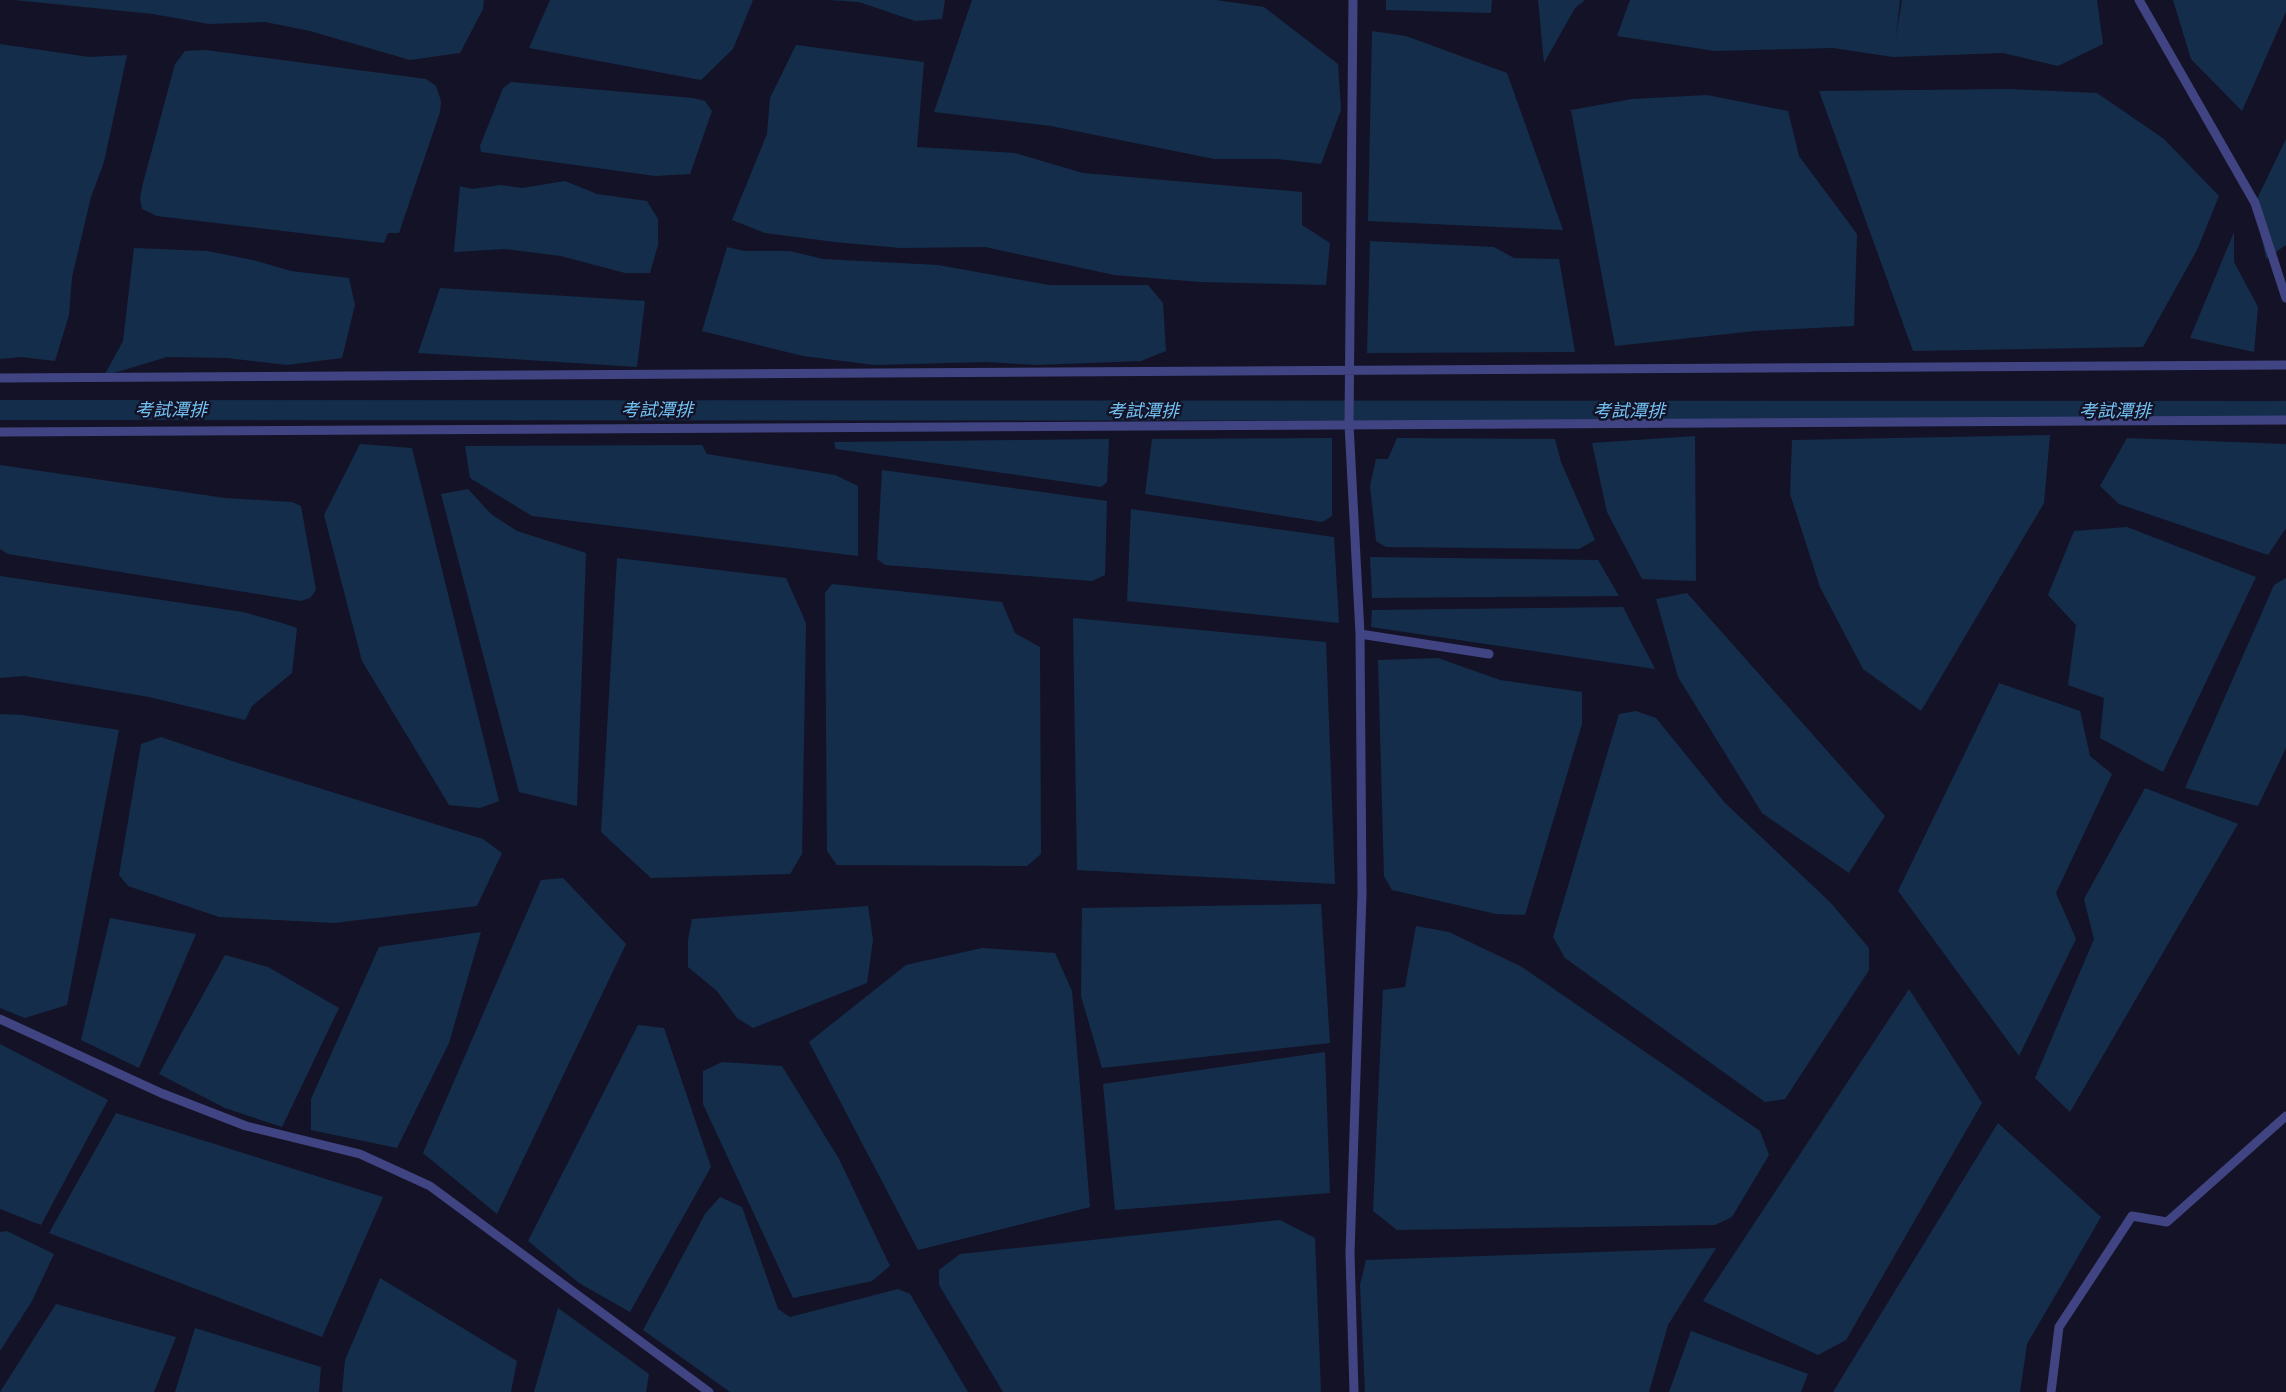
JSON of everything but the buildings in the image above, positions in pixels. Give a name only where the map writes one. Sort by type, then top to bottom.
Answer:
[{"type":"lane","points":[[1353,0],[1349,420],[1360,634],[1362,894],[1350,1253],[1354,1392]]},
{"type":"lane","points":[[2139,0],[2255,203],[2286,298]]},
{"type":"lane","points":[[0,378],[2286,365]]},
{"type":"lane","points":[[0,432],[1349,420],[2286,420]]},
{"type":"lane","points":[[1360,634],[1489,654]]},
{"type":"lane","points":[[0,1019],[161,1093],[246,1126],[360,1154],[430,1186],[709,1392]]},
{"type":"lane","points":[[2051,1392],[2059,1327],[2132,1216],[2167,1222],[2286,1116]]},
{"type":"water","points":[[14,0],[484,0],[483,9],[460,53],[410,60],[310,31],[265,22],[209,24],[153,14]]},
{"type":"water","points":[[550,0],[753,0],[733,49],[701,80],[529,48]]},
{"type":"water","points":[[829,0],[945,0],[942,19],[915,21],[859,2]]},
{"type":"water","points":[[972,0],[1216,0],[1264,7],[1338,64],[1341,110],[1321,164],[1278,159],[1214,159],[1051,126],[934,112]]},
{"type":"water","points":[[1386,0],[1492,0],[1491,13],[1386,10]]},
{"type":"water","points":[[1538,0],[1585,0],[1575,8],[1544,63]]},
{"type":"water","points":[[1630,0],[1900,0],[1896,37],[1902,0],[2097,0],[2103,44],[2058,66],[2003,53],[1893,57],[1833,48],[1715,51],[1617,36]]},
{"type":"water","points":[[2173,0],[2286,0],[2286,12],[2242,111],[2191,59]]},
{"type":"water","points":[[1372,31],[1406,36],[1507,73],[1563,230],[1368,221]]},
{"type":"water","points":[[0,44],[89,57],[127,55],[104,162],[91,197],[72,277],[69,315],[55,361],[21,357],[0,359]]},
{"type":"water","points":[[796,45],[924,62],[917,147],[1015,153],[1083,173],[1302,192],[1302,225],[1330,243],[1326,285],[1200,282],[1114,275],[985,247],[900,248],[835,242],[765,233],[732,220],[767,134],[770,98]]},
{"type":"water","points":[[206,50],[426,79],[436,86],[441,101],[440,112],[399,233],[388,233],[384,243],[157,216],[142,209],[140,199],[142,187],[175,64],[185,51]]},
{"type":"water","points":[[511,82],[693,98],[705,101],[712,111],[690,174],[655,176],[481,152],[480,146],[503,88]]},
{"type":"water","points":[[2010,89],[2097,93],[2164,139],[2219,196],[2197,250],[2143,347],[1913,351],[1819,91]]},
{"type":"water","points":[[1707,95],[1788,111],[1799,156],[1857,234],[1854,326],[1755,331],[1615,346],[1571,110],[1632,99]]},
{"type":"water","points":[[2286,139],[2286,245],[2266,259],[2255,203]]},
{"type":"water","points":[[565,181],[597,194],[647,201],[658,219],[658,245],[650,273],[625,273],[561,256],[505,249],[454,252],[460,186],[472,189],[501,185],[522,188]]},
{"type":"water","points":[[2234,232],[2234,262],[2258,307],[2254,352],[2190,338]]},
{"type":"water","points":[[1370,241],[1494,247],[1514,258],[1559,259],[1575,352],[1367,353]]},
{"type":"water","points":[[727,247],[744,251],[790,251],[823,259],[938,265],[1049,285],[1148,285],[1163,303],[1166,351],[1141,361],[1037,365],[986,362],[874,365],[803,356],[702,331]]},
{"type":"water","points":[[134,248],[207,251],[253,260],[291,271],[349,278],[355,305],[342,358],[287,365],[227,358],[167,357],[104,376],[123,341]]},
{"type":"water","points":[[440,288],[645,301],[637,367],[418,353]]},
{"type":"water","points":[[2050,435],[2044,503],[1921,711],[1863,669],[1820,587],[1790,494],[1792,440]]},
{"type":"water","points":[[1695,436],[1696,581],[1642,579],[1607,512],[1592,443]]},
{"type":"water","points":[[1332,438],[1332,516],[1322,522],[1145,494],[1152,439]]},
{"type":"water","points":[[1397,438],[1555,439],[1561,462],[1595,540],[1579,549],[1386,547],[1376,541],[1370,486],[1376,459],[1388,459]]},
{"type":"water","points":[[2127,438],[2286,444],[2286,528],[2268,555],[2119,504],[2100,486]]},
{"type":"water","points":[[1109,439],[1107,482],[1101,487],[836,449],[834,442]]},
{"type":"water","points":[[360,444],[412,448],[499,801],[480,808],[449,805],[362,661],[324,515]]},
{"type":"water","points":[[702,445],[707,454],[835,475],[858,486],[858,556],[532,516],[470,478],[465,446]]},
{"type":"water","points":[[0,465],[225,498],[292,502],[301,506],[316,590],[310,598],[301,601],[8,554],[0,549]]},
{"type":"water","points":[[882,470],[1107,501],[1105,575],[1092,581],[885,565],[877,559]]},
{"type":"water","points":[[468,489],[491,514],[517,531],[586,553],[577,806],[519,792],[441,494]]},
{"type":"water","points":[[1131,509],[1334,537],[1339,623],[1127,601]]},
{"type":"water","points":[[2127,527],[2256,577],[2163,772],[2100,738],[2104,698],[2068,685],[2076,625],[2048,595],[2074,531]]},
{"type":"water","points":[[1370,557],[1598,560],[1619,596],[1372,598]]},
{"type":"water","points":[[617,558],[786,578],[806,623],[802,854],[790,874],[651,878],[601,832]]},
{"type":"water","points":[[0,576],[243,612],[282,623],[297,628],[292,673],[252,706],[245,720],[149,697],[24,676],[0,678]]},
{"type":"water","points":[[2286,578],[2286,748],[2258,806],[2185,788],[2274,585]]},
{"type":"water","points":[[832,584],[1002,602],[1015,633],[1040,647],[1041,854],[1027,866],[837,865],[827,851],[825,593]]},
{"type":"water","points":[[1687,593],[1885,816],[1849,873],[1762,813],[1678,677],[1656,599]]},
{"type":"water","points":[[1623,607],[1655,669],[1371,627],[1372,610]]},
{"type":"water","points":[[1073,618],[1326,642],[1335,884],[1077,870]]},
{"type":"water","points":[[1438,658],[1500,680],[1582,692],[1582,724],[1525,915],[1496,914],[1392,890],[1384,876],[1378,660]]},
{"type":"water","points":[[1999,683],[2080,711],[2090,756],[2112,774],[2056,893],[2076,939],[2019,1056],[1898,891]]},
{"type":"water","points":[[1636,711],[1656,718],[1725,803],[1830,902],[1869,948],[1869,970],[1785,1099],[1765,1102],[1565,958],[1553,937],[1619,714]]},
{"type":"water","points":[[0,714],[22,715],[119,730],[67,1005],[25,1018],[0,1008]]},
{"type":"water","points":[[161,737],[483,839],[502,853],[477,906],[334,923],[219,917],[128,886],[119,875],[141,744]]},
{"type":"water","points":[[2145,788],[2238,824],[2070,1112],[2035,1078],[2094,939],[2084,899]]},
{"type":"water","points":[[563,878],[626,944],[497,1214],[423,1153],[541,880]]},
{"type":"water","points":[[1321,904],[1330,1043],[1102,1068],[1081,996],[1082,908]]},
{"type":"water","points":[[868,906],[873,940],[867,983],[753,1028],[737,1018],[717,991],[688,967],[688,940],[692,919]]},
{"type":"water","points":[[110,918],[196,934],[139,1068],[81,1040]]},
{"type":"water","points":[[1416,926],[1449,932],[1522,967],[1760,1131],[1769,1155],[1732,1217],[1715,1225],[1397,1230],[1373,1211],[1383,990],[1405,987]]},
{"type":"water","points":[[481,932],[449,1043],[397,1148],[311,1130],[311,1099],[379,947]]},
{"type":"water","points":[[982,948],[1055,953],[1072,991],[1090,1207],[918,1250],[809,1042],[906,965]]},
{"type":"water","points":[[225,955],[268,967],[339,1008],[282,1127],[225,1108],[159,1074]]},
{"type":"water","points":[[1909,989],[1982,1103],[1846,1340],[1818,1355],[1703,1301]]},
{"type":"water","points":[[638,1025],[664,1028],[711,1167],[630,1312],[579,1283],[528,1241]]},
{"type":"water","points":[[0,1044],[108,1100],[41,1225],[0,1209]]},
{"type":"water","points":[[1325,1052],[1330,1193],[1115,1210],[1103,1084]]},
{"type":"water","points":[[722,1062],[782,1066],[839,1159],[890,1266],[872,1281],[793,1298],[703,1104],[703,1071]]},
{"type":"water","points":[[116,1113],[383,1197],[322,1337],[49,1233]]},
{"type":"water","points":[[1998,1123],[2101,1217],[2027,1344],[2020,1392],[1833,1392]]},
{"type":"water","points":[[720,1197],[742,1207],[778,1309],[790,1317],[898,1289],[910,1294],[968,1392],[730,1392],[643,1330],[705,1214]]},
{"type":"water","points":[[1280,1220],[1315,1238],[1321,1392],[1003,1392],[939,1285],[939,1270],[960,1254]]},
{"type":"water","points":[[7,1231],[54,1254],[32,1301],[0,1351],[0,1232]]},
{"type":"water","points":[[1716,1248],[1668,1325],[1649,1392],[1365,1392],[1360,1285],[1366,1260]]},
{"type":"water","points":[[380,1278],[517,1361],[511,1392],[342,1392],[345,1360]]},
{"type":"water","points":[[56,1304],[176,1337],[154,1392],[0,1392]]},
{"type":"water","points":[[558,1308],[649,1374],[646,1392],[534,1392]]},
{"type":"water","points":[[195,1328],[321,1367],[319,1392],[175,1392]]},
{"type":"water","points":[[1691,1331],[1808,1374],[1801,1392],[1669,1392]]},
{"type":"waterway","name":"考試潭排","points":[[0,410],[2286,411]]}]
